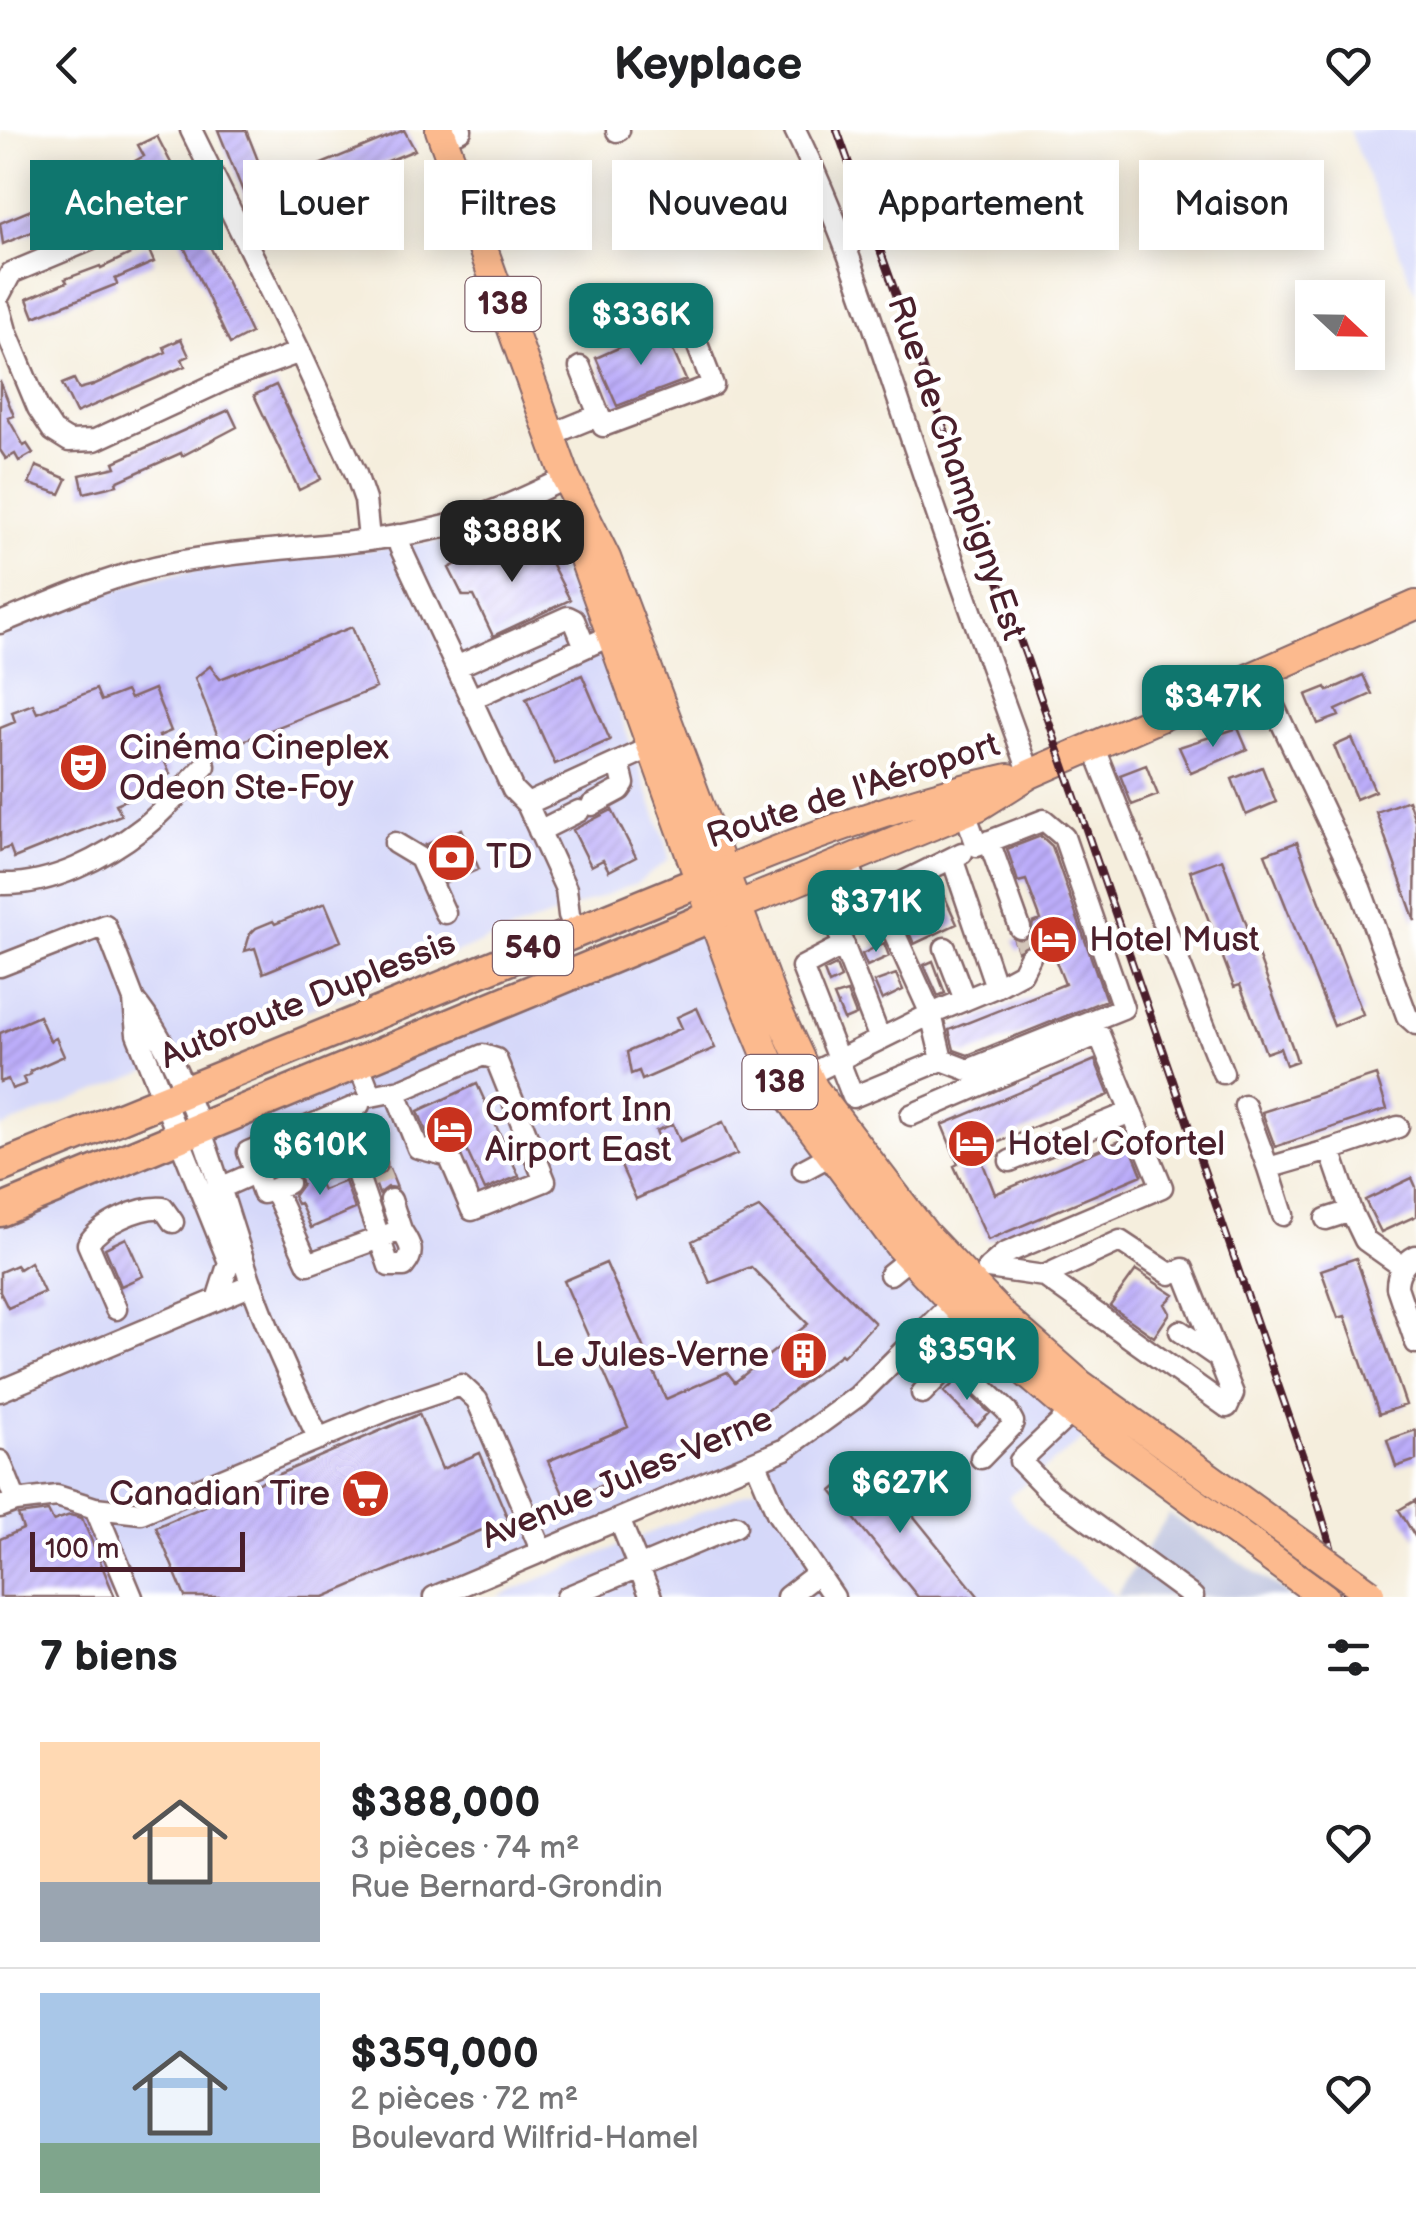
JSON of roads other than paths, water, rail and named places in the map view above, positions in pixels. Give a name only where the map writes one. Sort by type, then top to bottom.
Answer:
[{"type":"highway","name":"Autoroute Duplessis","points":[[0,1167],[713,876]]},
{"type":"highway","name":"540","points":[[0,1211],[725,910]]},
{"type":"main road","name":"138","points":[[448,132],[566,478],[580,548],[652,748],[713,876],[773,1070],[886,1228],[900,1266],[961,1294],[1373,1595]]},
{"type":"main road","points":[[566,478],[606,558],[713,876]]},
{"type":"main road","name":"Route de l'Aéroport","points":[[725,910],[964,812],[1030,774],[1416,606]]},
{"type":"main road","name":"Route de l'Aéroport","points":[[713,876],[944,795],[1030,774]]},
{"type":"main road","points":[[725,910],[806,1076]]},
{"type":"main road","name":"138","points":[[806,1076],[908,1213],[961,1294]]},
{"type":"main road","points":[[961,1294],[1012,1362],[1072,1412],[1324,1597]]},
{"type":"street","points":[[190,130],[204,160]]},
{"type":"street","name":"Rue de Champigny Est","points":[[795,130],[820,181],[853,271],[1030,774]]},
{"type":"street","points":[[223,199],[356,474],[369,538]]},
{"type":"street","points":[[0,294],[11,273],[66,250]]},
{"type":"street","points":[[0,309],[38,408],[54,430],[69,441],[95,440],[229,378],[300,352]]},
{"type":"street","points":[[580,367],[603,426],[713,384],[687,318]]},
{"type":"street","points":[[550,435],[599,415]]},
{"type":"street","points":[[0,623],[96,584],[150,568],[398,535],[479,517],[566,478]]},
{"type":"street","points":[[398,535],[513,790],[527,804],[566,889],[576,930]]},
{"type":"street","points":[[456,667],[568,617],[574,620],[585,648]]},
{"type":"street","points":[[471,699],[612,635]]},
{"type":"street","points":[[1260,675],[1360,888],[1407,1016],[1416,1024]]},
{"type":"street","points":[[527,804],[652,748]]},
{"type":"street","points":[[1094,748],[1223,1074]]},
{"type":"street","points":[[539,831],[620,790],[624,784],[620,762]]},
{"type":"street","points":[[0,884],[24,885],[83,865],[145,826],[205,766]]},
{"type":"street","points":[[964,812],[983,844],[1020,928]]},
{"type":"street","points":[[844,945],[802,967],[853,1097],[942,1060],[968,1070],[1123,1008],[1064,837],[1044,820],[952,858],[833,918],[844,945],[880,1039]]},
{"type":"street","points":[[395,844],[420,858],[445,913]]},
{"type":"street","points":[[952,858],[996,987]]},
{"type":"street","points":[[848,860],[931,1014],[942,1060]]},
{"type":"street","points":[[0,966],[104,925],[134,1000],[137,1034],[174,1096],[246,1288],[319,1438]]},
{"type":"street","points":[[945,948],[965,1000]]},
{"type":"street","points":[[806,1076],[931,1014],[996,987],[1022,973],[1030,957]]},
{"type":"street","points":[[911,1115],[1100,1034],[1162,1187],[1004,1254],[988,1268],[1044,1276],[1227,1407],[1233,1394],[1183,1268],[1170,1274],[1120,1241],[1044,1276]]},
{"type":"street","points":[[395,1090],[418,1148],[450,1156],[472,1210],[545,1181],[496,1059],[484,1055],[365,1101],[248,1152],[263,1193],[281,1186],[308,1264],[401,1230]]},
{"type":"street","points":[[358,1063],[365,1101],[354,1127],[351,1156],[389,1266],[404,1266],[411,1258],[412,1248],[390,1200]]},
{"type":"street","points":[[1245,1106],[1283,1215]]},
{"type":"street","points":[[1010,1161],[1131,1112]]},
{"type":"street","points":[[306,1150],[354,1127]]},
{"type":"street","points":[[354,1127],[376,1164]]},
{"type":"street","points":[[1268,1168],[1398,1127]]},
{"type":"street","points":[[1330,1150],[1365,1240],[1410,1262],[1397,1287],[1416,1343]]},
{"type":"street","points":[[803,1170],[831,1155]]},
{"type":"street","points":[[314,1172],[351,1156]]},
{"type":"street","points":[[211,1192],[279,1162]]},
{"type":"street","points":[[211,1192],[229,1262],[246,1288]]},
{"type":"street","points":[[116,1309],[88,1244],[96,1231],[152,1207],[163,1208],[173,1222]]},
{"type":"street","points":[[1326,1218],[1352,1211]]},
{"type":"street","points":[[217,1300],[229,1262]]},
{"type":"street","points":[[0,1391],[246,1288]]},
{"type":"street","name":"Avenue Jules-Verne","points":[[434,1597],[474,1589],[542,1552],[756,1462],[802,1438],[846,1406],[961,1294]]},
{"type":"street","points":[[1180,1331],[1218,1358]]},
{"type":"street","points":[[922,1393],[957,1362],[1006,1411],[1013,1422],[1011,1426],[981,1458]]},
{"type":"street","points":[[0,1461],[8,1504],[57,1496],[94,1508],[142,1513],[319,1438],[460,1385],[477,1400],[542,1552]]},
{"type":"street","points":[[1072,1412],[1020,1462],[1051,1493],[1193,1597]]},
{"type":"street","points":[[756,1462],[777,1514],[834,1597]]},
{"type":"street","points":[[94,1508],[132,1597]]},
{"type":"street","points":[[619,1519],[650,1597]]},
{"type":"street","points":[[567,1597],[736,1526]]},
{"type":"street","points":[[787,1597],[818,1573]]},
{"type":"tunnel","points":[[1020,928],[1030,957]]},
{"type":"tunnel","points":[[376,1164],[391,1200]]},
{"type":"railway","points":[[837,130],[1032,673],[1311,1480],[1346,1597]]},
{"type":"place","name":"Cinéma Cineplex Odeon Ste-Foy","points":[[84,768]]},
{"type":"place","name":"TD","points":[[451,857]]},
{"type":"place","name":"Hotel Must","points":[[1054,940]]},
{"type":"place","name":"Comfort Inn Airport East","points":[[450,1130]]},
{"type":"place","name":"Hotel Cofortel","points":[[972,1144]]},
{"type":"place","name":"Le Jules-Verne","points":[[804,1355]]},
{"type":"place","name":"Canadian Tire","points":[[365,1494]]}]
